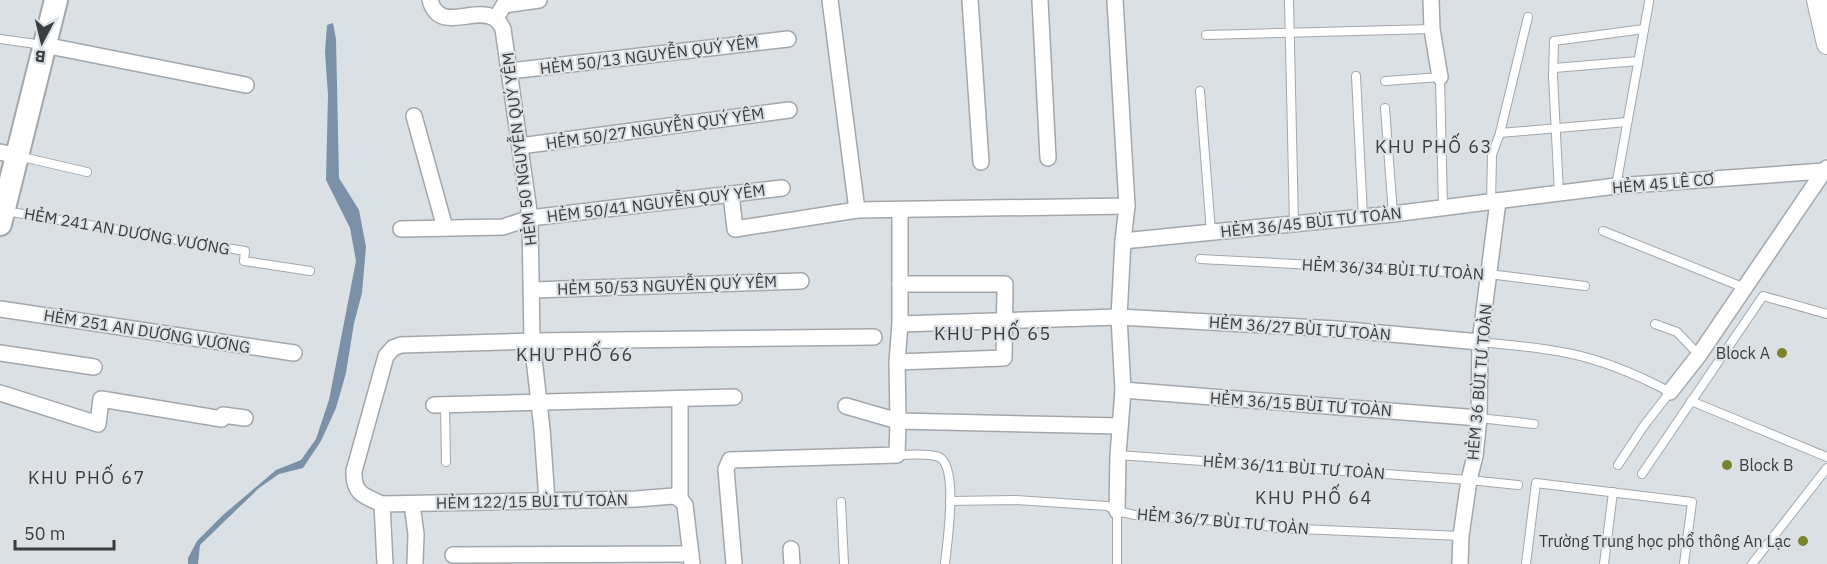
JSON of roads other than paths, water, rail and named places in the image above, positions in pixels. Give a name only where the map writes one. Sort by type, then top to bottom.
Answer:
[{"type":"main road","points":[[2,217],[9,154],[56,0]]},
{"type":"street","points":[[430,0],[432,8],[444,17],[453,18],[484,15],[496,18],[504,5],[539,0]]},
{"type":"street","points":[[830,0],[857,210]]},
{"type":"street","points":[[970,0],[981,162]]},
{"type":"street","points":[[1040,0],[1048,158]]},
{"type":"street","points":[[1115,0],[1127,206],[1119,316],[1123,390],[1118,455],[1118,511]]},
{"type":"street","points":[[1431,0],[1432,29],[1440,77]]},
{"type":"street","points":[[1817,0],[1827,44]]},
{"type":"street","name":"HẺM 50 NGUYỄN QUÝ YÊM","points":[[496,18],[503,29],[530,218],[532,341],[547,501]]},
{"type":"street","name":"HẺM 50/13 NGUYỄN QUÝ YÊM","points":[[510,71],[788,39]]},
{"type":"street","points":[[44,45],[246,85]]},
{"type":"street","name":"HẺM 50/27 NGUYỄN QUÝ YÊM","points":[[520,146],[789,110]]},
{"type":"street","points":[[414,116],[445,228]]},
{"type":"street","points":[[1670,392],[1699,355],[1825,169]]},
{"type":"street","name":"HẺM 45 LÊ CƠ","points":[[1494,201],[1616,186],[1825,169]]},
{"type":"street","name":"HẺM 50/41 NGUYỄN QUÝ YÊM","points":[[401,229],[503,227],[530,218],[782,188]]},
{"type":"street","points":[[731,194],[735,229],[857,210],[1127,206]]},
{"type":"street","name":"HẺM 36/45 BÙI TƯ TOÀN","points":[[1123,241],[1394,214],[1494,201]]},
{"type":"street","name":"HẺM 36 BÙI TƯ TOÀN","points":[[1460,564],[1461,536],[1479,418],[1480,342],[1489,274],[1494,201]]},
{"type":"street","points":[[734,564],[726,469],[730,460],[897,454],[900,210]]},
{"type":"street","name":"HẺM 50/53 NGUYỄN QUÝ YÊM","points":[[532,290],[801,281]]},
{"type":"street","points":[[897,362],[1004,358],[1005,284],[900,285]]},
{"type":"street","name":"HẺM 251 AN DƯƠNG VƯƠNG","points":[[0,309],[294,353]]},
{"type":"street","name":"HẺM 36/27 BÙI TƯ TOÀN","points":[[900,324],[1119,316],[1336,329],[1480,342]]},
{"type":"street","points":[[384,564],[382,504],[359,492],[354,483],[354,471],[386,356],[393,348],[401,345],[532,341],[874,338]]},
{"type":"street","points":[[0,353],[94,368]]},
{"type":"street","name":"HẺM 36/15 BÙI TƯ TOÀN","points":[[1123,390],[1479,418]]},
{"type":"street","points":[[0,393],[98,424],[101,399],[222,419],[223,416],[245,418]]},
{"type":"street","points":[[439,405],[734,397]]},
{"type":"street","points":[[453,555],[691,559],[685,504],[680,499],[681,399]]},
{"type":"street","points":[[846,406],[898,421],[1120,426]]},
{"type":"street","name":"HẺM 122/15 BÙI TƯ TOÀN","points":[[382,504],[674,496],[680,499]]},
{"type":"street","points":[[412,504],[416,534],[415,564]]},
{"type":"lane","points":[[1289,0],[1294,224]]},
{"type":"lane","points":[[1616,186],[1649,2]]},
{"type":"lane","points":[[1494,201],[1492,155],[1500,133],[1528,17]]},
{"type":"lane","points":[[1206,35],[1432,29]]},
{"type":"lane","points":[[1559,193],[1554,41],[1644,29]]},
{"type":"lane","points":[[0,39],[44,45]]},
{"type":"lane","points":[[1554,68],[1638,61]]},
{"type":"lane","points":[[1356,76],[1363,217]]},
{"type":"lane","points":[[1385,81],[1440,77],[1443,208]]},
{"type":"lane","points":[[1200,91],[1211,232]]},
{"type":"lane","points":[[1385,108],[1394,214]]},
{"type":"lane","points":[[1500,133],[1627,122]]},
{"type":"lane","points":[[9,154],[87,172]]},
{"type":"lane","name":"HẺM 241 AN DƯƠNG VƯƠNG","points":[[2,217],[245,251],[244,261],[310,272]]},
{"type":"lane","points":[[1603,231],[1745,288]]},
{"type":"lane","name":"HẺM 36/34 BÙI TƯ TOÀN","points":[[1200,259],[1489,274],[1585,286]]},
{"type":"lane","points":[[1642,474],[1763,296],[1827,314]]},
{"type":"lane","points":[[1655,324],[1677,332],[1699,355]]},
{"type":"lane","points":[[1480,342],[1567,353],[1595,360],[1642,377],[1670,392],[1618,465]]},
{"type":"lane","points":[[1691,401],[1827,458]]},
{"type":"lane","points":[[439,405],[446,462]]},
{"type":"lane","points":[[1479,418],[1534,424]]},
{"type":"lane","points":[[897,454],[936,456],[947,465],[950,501],[945,564]]},
{"type":"lane","name":"HẺM 36/11 BÙI TƯ TOÀN","points":[[1118,455],[1518,485]]},
{"type":"lane","points":[[1752,564],[1827,468]]},
{"type":"lane","points":[[1526,564],[1536,483],[1692,502],[1684,564]]},
{"type":"lane","points":[[1604,564],[1613,492]]},
{"type":"lane","name":"HẺM 36/7 BÙI TƯ TOÀN","points":[[950,501],[1015,500],[1107,506],[1135,515],[1247,523],[1277,528],[1461,536]]},
{"type":"lane","points":[[841,502],[844,564]]},
{"type":"lane","points":[[1117,564],[1118,511]]},
{"type":"water","points":[[333,23],[336,39],[339,178],[359,210],[366,247],[362,293],[354,323],[346,373],[336,408],[321,441],[303,468],[279,474],[259,488],[200,545],[198,564],[188,564],[188,558],[197,541],[223,515],[276,470],[301,460],[316,439],[329,400],[356,261],[350,228],[326,180],[328,95],[325,52],[327,25]]},
{"type":"place","name":"Block A","points":[[1782,353]]},
{"type":"place","name":"Block B","points":[[1727,465]]},
{"type":"place","name":"Trường Trung học phổ thông An Lạc","points":[[1803,541]]},
{"type":"district","name":"KHU PHỐ 63","points":[[1434,146]]},
{"type":"district","name":"KHU PHỐ 65","points":[[993,333]]},
{"type":"district","name":"KHU PHỐ 66","points":[[575,354]]},
{"type":"district","name":"KHU PHỐ 67","points":[[87,477]]},
{"type":"district","name":"KHU PHỐ 64","points":[[1314,497]]}]
